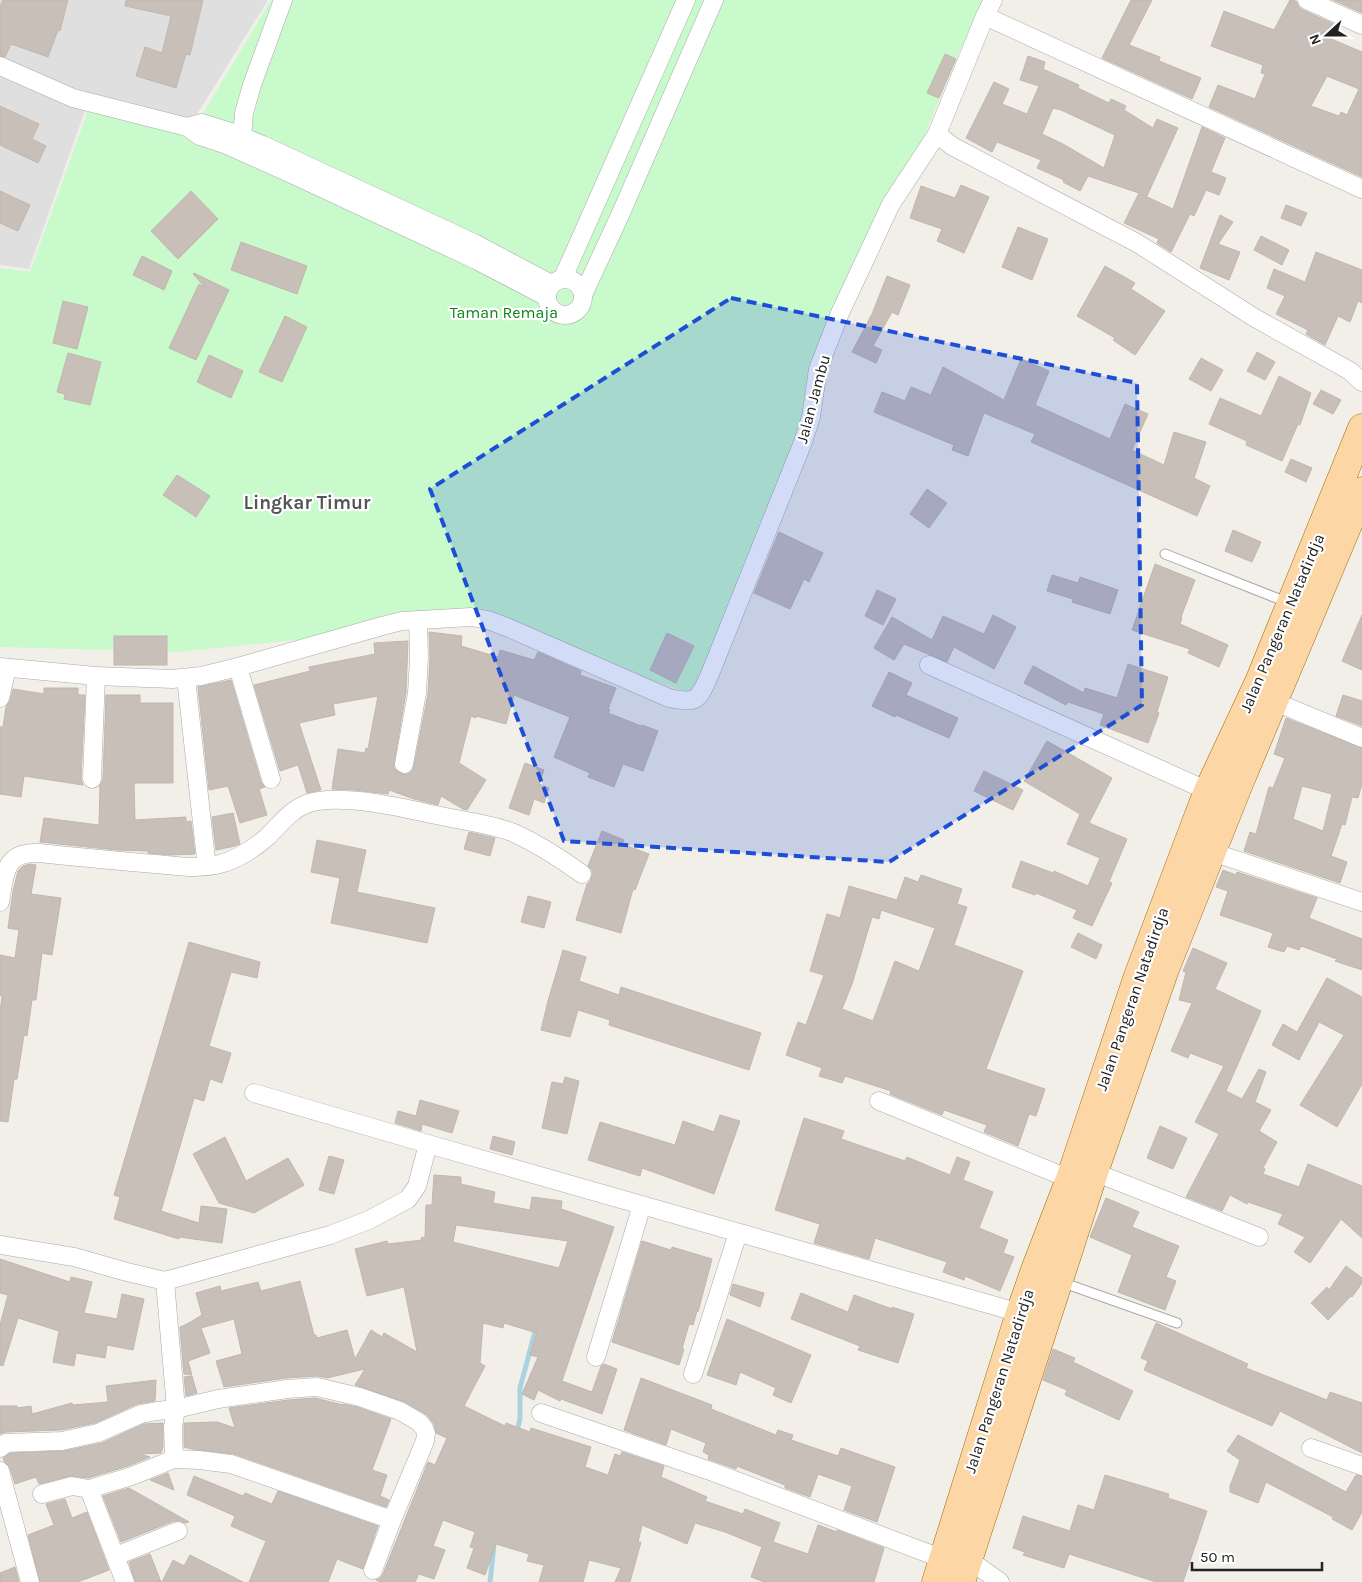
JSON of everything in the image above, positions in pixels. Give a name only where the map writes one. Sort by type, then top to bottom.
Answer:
[{"type":"main road","name":"Jalan Pangeran Natadirdja","points":[[952,1571],[1020,1313],[1035,1270],[1082,1176],[1166,969],[1200,847],[1208,791],[1259,682],[1362,428]]},
{"type":"main road","name":"Jalan Pangeran Natadirdja","points":[[1200,847],[1273,701],[1362,491]]},
{"type":"main road","name":"Jalan Pangeran Natadirdja","points":[[952,1571],[1059,1281],[1082,1176]]},
{"type":"street","points":[[242,137],[244,113],[252,84],[283,0]]},
{"type":"street","points":[[686,0],[554,287],[548,304],[552,310],[559,314],[566,315],[572,313],[582,303],[583,295],[714,0]]},
{"type":"street","name":"Jalan Jambu","points":[[418,620],[471,617],[488,620],[669,698],[687,702],[695,700],[701,694],[803,442],[812,416],[818,369],[840,313],[892,204],[936,134],[993,0]]},
{"type":"street","points":[[1307,0],[1362,25]]},
{"type":"street","points":[[985,16],[1362,189]]},
{"type":"street","points":[[0,66],[73,98],[187,127],[200,136],[227,145],[296,176],[476,260],[554,287],[570,279],[581,288],[583,295]]},
{"type":"street","points":[[187,127],[202,123],[242,137],[474,243],[554,287]]},
{"type":"street","points":[[936,134],[952,146],[1137,243],[1255,318],[1350,371],[1362,382]]},
{"type":"street","points":[[0,698],[4,668],[96,676],[186,678],[238,667],[402,621],[418,620],[419,658],[417,693],[404,764]]},
{"type":"street","points":[[930,665],[1208,791]]},
{"type":"street","points":[[238,667],[271,779]]},
{"type":"street","points":[[92,779],[96,676]]},
{"type":"street","points":[[186,678],[206,859],[204,866]]},
{"type":"street","points":[[1273,701],[1362,738]]},
{"type":"street","points":[[0,902],[5,878],[12,860],[29,852],[194,867],[216,865],[236,858],[251,849],[266,838],[295,810],[317,801],[330,800],[396,806],[483,824],[513,833],[553,853],[582,874]]},
{"type":"street","points":[[1200,847],[1362,902]]},
{"type":"street","points":[[254,1093],[642,1206],[1020,1313]]},
{"type":"street","points":[[879,1101],[1082,1176],[1260,1237]]},
{"type":"street","points":[[0,1245],[74,1257],[165,1281],[330,1235],[369,1220],[408,1198],[417,1186],[428,1144]]},
{"type":"street","points":[[596,1357],[642,1206]]},
{"type":"street","points":[[693,1374],[738,1233]]},
{"type":"street","points":[[165,1281],[176,1410],[173,1428],[174,1460]]},
{"type":"street","points":[[0,1448],[6,1443],[62,1441],[98,1433],[141,1414],[176,1410],[218,1399],[287,1389],[317,1387],[360,1397],[400,1411],[419,1422],[426,1433],[425,1441],[373,1570]]},
{"type":"street","points":[[541,1414],[713,1472],[952,1571],[1000,1582]]},
{"type":"street","points":[[1311,1448],[1362,1466]]},
{"type":"street","points":[[42,1494],[72,1486],[89,1489],[132,1476],[174,1460],[231,1464],[392,1520]]},
{"type":"street","points":[[0,1471],[3,1499],[30,1582]]},
{"type":"street","points":[[89,1489],[125,1582]]},
{"type":"street","points":[[116,1556],[178,1531]]},
{"type":"lane","points":[[1165,554],[1292,604]]},
{"type":"lane","points":[[1059,1281],[1176,1324]]},
{"type":"highlighted area","points":[[731,298],[1137,383],[1142,705],[889,862],[564,841],[430,489]]},
{"type":"shaded area","points":[[0,0],[268,0],[189,127],[88,102],[29,269],[0,265]]},
{"type":"green space","name":"Taman Remaja","points":[[271,0],[985,0],[958,54],[921,144],[832,340],[796,433],[762,569],[692,693],[472,622],[177,652],[0,647],[0,268],[30,272],[90,105],[192,132]]},
{"type":"building","points":[[3,0],[68,0],[60,31],[58,30],[48,57],[11,44],[5,57],[0,56],[0,7]]},
{"type":"building","points":[[126,0],[203,0],[190,55],[186,54],[176,88],[136,76],[145,47],[162,53],[171,16],[125,6]]},
{"type":"building","points":[[1131,0],[1152,0],[1129,45],[1160,57],[1159,61],[1201,78],[1192,99],[1102,58]]},
{"type":"building","points":[[1290,0],[1296,1],[1303,10],[1336,25],[1329,38],[1362,52],[1362,177],[1209,107],[1218,85],[1255,99],[1265,74],[1261,73],[1263,65],[1211,46],[1224,11],[1274,30]],"holes":[[[1327,76],[1359,89],[1347,115],[1341,112],[1339,116],[1311,106]]]},
{"type":"building","points":[[1333,0],[1362,0],[1362,13]]},
{"type":"building","points":[[945,54],[956,59],[939,98],[927,93]]},
{"type":"building","points":[[1028,56],[1045,62],[1043,69],[1079,85],[1078,88],[1109,103],[1111,99],[1126,106],[1124,110],[1153,128],[1157,119],[1178,128],[1147,196],[1143,195],[1173,209],[1202,127],[1225,138],[1211,172],[1226,178],[1219,195],[1206,190],[1194,216],[1190,214],[1171,252],[1157,243],[1159,239],[1124,223],[1139,193],[1088,176],[1080,191],[1063,182],[1064,180],[1037,168],[1041,160],[997,142],[992,152],[966,138],[994,82],[1009,89],[1002,104],[1027,114],[1039,86],[1020,80]],"holes":[[[1053,108],[1115,135],[1104,168],[1042,134]]]},
{"type":"building","points":[[0,106],[39,124],[32,139],[46,146],[38,163],[0,145]]},
{"type":"building","points":[[961,185],[989,197],[964,253],[937,241],[942,229],[910,218],[921,186],[955,198]]},
{"type":"building","points":[[0,191],[30,205],[18,231],[0,223]]},
{"type":"building","points":[[191,191],[218,219],[178,259],[151,231]]},
{"type":"building","points":[[1286,205],[1307,213],[1301,226],[1281,218]]},
{"type":"building","points":[[1220,215],[1233,222],[1218,244],[1240,252],[1229,280],[1200,268]]},
{"type":"building","points":[[1018,227],[1048,239],[1032,280],[1002,267]]},
{"type":"building","points":[[1261,236],[1289,250],[1282,265],[1254,250]]},
{"type":"building","points":[[241,242],[307,266],[297,294],[231,270]]},
{"type":"building","points":[[1316,252],[1362,270],[1362,303],[1358,301],[1350,322],[1338,316],[1325,345],[1306,334],[1308,330],[1276,314],[1285,296],[1267,288],[1274,269],[1305,282]]},
{"type":"building","points":[[142,256],[172,271],[164,290],[133,275]]},
{"type":"building","points":[[1105,266],[1135,283],[1131,289],[1165,311],[1135,355],[1113,340],[1115,338],[1077,316]]},
{"type":"building","points":[[194,273],[229,290],[196,360],[169,348],[199,284],[206,288]]},
{"type":"building","points":[[887,276],[910,285],[898,315],[892,312],[873,346],[882,350],[876,363],[852,352],[872,314]]},
{"type":"building","points":[[63,301],[88,307],[77,349],[53,343]]},
{"type":"building","points":[[285,316],[307,327],[282,382],[259,372]]},
{"type":"building","points":[[1257,352],[1275,362],[1265,380],[1247,371]]},
{"type":"building","points":[[68,353],[101,362],[90,405],[64,399],[65,394],[57,392]]},
{"type":"building","points":[[209,355],[243,371],[231,398],[197,382]]},
{"type":"building","points":[[1201,358],[1223,370],[1211,391],[1189,379]]},
{"type":"building","points":[[1021,359],[1049,371],[1035,405],[1110,439],[1125,404],[1148,414],[1132,450],[1164,465],[1174,432],[1206,442],[1194,478],[1210,486],[1197,516],[1031,442],[1035,434],[984,413],[968,456],[952,450],[954,445],[874,412],[882,392],[905,401],[911,387],[931,395],[943,367],[1004,400]]},
{"type":"building","points":[[1279,376],[1311,393],[1300,425],[1298,424],[1282,461],[1246,445],[1247,441],[1209,424],[1220,398],[1261,416]]},
{"type":"building","points":[[1321,390],[1341,400],[1333,414],[1313,404]]},
{"type":"building","points":[[1291,459],[1312,468],[1306,482],[1285,472]]},
{"type":"building","points":[[177,475],[210,496],[196,517],[163,495]]},
{"type":"building","points":[[927,489],[947,503],[929,528],[910,514]]},
{"type":"building","points":[[1233,530],[1261,542],[1252,562],[1225,551]]},
{"type":"building","points":[[779,532],[823,553],[809,582],[804,579],[790,609],[754,593]]},
{"type":"building","points":[[1155,564],[1195,580],[1180,624],[1228,645],[1219,667],[1188,653],[1190,649],[1132,630]]},
{"type":"building","points":[[1052,575],[1078,583],[1080,577],[1118,590],[1110,614],[1072,602],[1073,599],[1047,591]]},
{"type":"building","points":[[877,590],[896,599],[883,625],[865,616]]},
{"type":"building","points":[[993,615],[1016,627],[994,669],[954,647],[947,662],[904,644],[894,660],[874,648],[892,617],[932,640],[943,616],[984,634]]},
{"type":"building","points":[[1362,615],[1362,670],[1342,661]]},
{"type":"building","points":[[429,632],[462,636],[461,646],[498,657],[500,650],[534,660],[538,652],[581,671],[580,675],[616,688],[608,713],[658,731],[643,771],[623,764],[614,787],[588,777],[590,773],[554,757],[570,717],[514,695],[506,724],[471,716],[459,763],[486,780],[467,810],[441,796],[438,805],[389,790],[388,794],[332,789],[338,749],[365,753],[366,748],[368,749],[378,696],[333,704],[335,715],[299,723],[321,790],[307,793],[298,765],[280,771],[254,685],[310,671],[309,667],[375,654],[374,643],[408,641],[406,692],[394,768],[403,774],[412,771],[428,694]]},
{"type":"building","points":[[667,633],[694,646],[676,683],[650,670]]},
{"type":"building","points":[[114,636],[167,636],[167,665],[114,665]]},
{"type":"building","points":[[1128,664],[1168,677],[1157,712],[1159,713],[1148,743],[1100,725],[1104,714],[1068,702],[1066,705],[1024,683],[1033,666],[1084,693],[1085,688],[1117,698]]},
{"type":"building","points":[[889,672],[912,683],[906,695],[958,718],[949,738],[872,706]]},
{"type":"building","points":[[231,680],[261,782],[265,787],[259,789],[267,815],[240,823],[228,786],[209,790],[198,687]]},
{"type":"building","points":[[44,688],[78,688],[78,695],[85,695],[81,779],[83,785],[24,776],[21,797],[0,794],[0,727],[3,727],[6,707],[10,701],[13,689],[44,694]]},
{"type":"building","points":[[106,695],[140,695],[140,703],[173,703],[173,783],[134,783],[135,820],[186,817],[186,822],[191,821],[195,854],[171,855],[148,853],[148,851],[116,850],[40,842],[44,818],[99,825],[99,787],[103,779]]},
{"type":"building","points":[[1343,695],[1362,701],[1362,726],[1336,716]]},
{"type":"building","points":[[1286,718],[1362,748],[1362,784],[1358,798],[1352,797],[1345,825],[1342,824],[1331,856],[1347,862],[1340,883],[1244,851],[1250,832],[1256,834],[1269,787],[1273,788],[1285,758],[1274,754]],"holes":[[[1302,786],[1332,794],[1323,831],[1293,819]]]},
{"type":"building","points":[[1047,741],[1112,778],[1089,823],[1127,839],[1109,882],[1112,883],[1092,926],[1073,918],[1077,910],[1036,893],[1035,895],[1012,887],[1021,861],[1053,873],[1054,871],[1088,886],[1100,858],[1067,844],[1080,814],[1024,781]]},
{"type":"building","points":[[525,763],[544,770],[539,784],[549,788],[544,803],[534,799],[529,815],[509,808]]},
{"type":"building","points":[[984,771],[1023,790],[1013,810],[974,791]]},
{"type":"building","points":[[233,813],[240,844],[216,850],[212,817]]},
{"type":"building","points":[[602,831],[624,840],[622,844],[649,854],[635,890],[633,889],[621,933],[576,920],[587,884],[592,876],[592,870],[588,866]]},
{"type":"building","points":[[469,832],[495,838],[490,856],[464,849]]},
{"type":"building","points":[[317,840],[366,850],[357,892],[435,908],[427,943],[331,923],[340,878],[311,872]]},
{"type":"building","points":[[29,864],[36,865],[31,894],[61,898],[52,955],[42,953],[36,1000],[32,1000],[27,1036],[24,1035],[17,1079],[14,1079],[8,1122],[0,1121],[0,1012],[2,996],[0,995],[0,955],[15,958],[19,930],[8,928],[13,891],[18,871],[23,866]]},
{"type":"building","points":[[1223,870],[1236,875],[1237,872],[1317,898],[1309,918],[1362,939],[1362,970],[1335,961],[1337,959],[1301,946],[1299,950],[1287,946],[1284,952],[1268,947],[1273,933],[1220,915],[1228,891],[1216,887]]},
{"type":"building","points":[[921,875],[962,889],[957,904],[967,907],[954,945],[1023,971],[986,1069],[1045,1089],[1036,1116],[1029,1114],[1018,1146],[984,1132],[987,1125],[944,1110],[942,1115],[890,1094],[891,1091],[845,1076],[842,1083],[819,1076],[822,1068],[786,1055],[798,1022],[806,1025],[824,975],[810,971],[827,914],[840,918],[849,886],[897,900],[905,877],[918,882]],"holes":[[[881,910],[935,928],[919,971],[895,961],[873,1021],[842,1009],[852,984],[872,917],[879,919]]]},
{"type":"building","points":[[528,896],[551,902],[544,928],[521,922]]},
{"type":"building","points":[[1078,933],[1102,945],[1096,959],[1071,947]]},
{"type":"building","points":[[189,942],[260,962],[257,978],[231,972],[209,1046],[231,1053],[222,1083],[210,1079],[204,1101],[194,1098],[161,1211],[199,1223],[201,1206],[227,1209],[222,1243],[179,1237],[179,1239],[114,1219],[120,1197],[114,1195]]},
{"type":"building","points":[[1193,948],[1227,963],[1215,989],[1261,1011],[1226,1091],[1242,1099],[1259,1069],[1266,1072],[1255,1102],[1271,1110],[1259,1131],[1277,1142],[1263,1168],[1265,1169],[1263,1174],[1299,1187],[1308,1164],[1362,1186],[1362,1238],[1341,1219],[1310,1263],[1294,1252],[1305,1237],[1278,1224],[1283,1214],[1248,1202],[1247,1204],[1230,1195],[1222,1211],[1186,1197],[1219,1134],[1195,1122],[1224,1066],[1190,1053],[1188,1058],[1171,1051],[1192,1003],[1179,1000],[1186,972],[1183,971]]},
{"type":"building","points":[[563,950],[586,957],[579,981],[619,995],[621,987],[761,1033],[749,1070],[609,1025],[610,1020],[578,1010],[570,1037],[541,1030]]},
{"type":"building","points":[[1327,978],[1362,997],[1362,1084],[1337,1127],[1300,1105],[1344,1035],[1319,1022],[1299,1060],[1272,1045],[1283,1024],[1297,1032]]},
{"type":"building","points":[[565,1077],[579,1081],[567,1134],[542,1128],[552,1082],[563,1084]]},
{"type":"building","points":[[420,1100],[459,1111],[452,1133],[422,1124],[421,1131],[395,1123],[398,1111],[416,1116]]},
{"type":"building","points":[[720,1115],[740,1121],[714,1194],[642,1168],[640,1176],[588,1160],[600,1122],[675,1145],[683,1121],[714,1132]]},
{"type":"building","points":[[804,1118],[844,1131],[841,1139],[905,1161],[907,1157],[950,1175],[957,1157],[970,1162],[963,1180],[993,1192],[979,1228],[1008,1240],[1003,1253],[1014,1257],[1000,1291],[965,1276],[964,1280],[943,1272],[947,1262],[875,1238],[869,1259],[814,1243],[820,1224],[775,1210]]},
{"type":"building","points":[[1160,1126],[1187,1138],[1173,1169],[1147,1158]]},
{"type":"building","points":[[493,1136],[515,1142],[512,1155],[490,1149]]},
{"type":"building","points":[[225,1137],[246,1181],[288,1158],[304,1185],[254,1213],[219,1203],[193,1154]]},
{"type":"building","points":[[329,1156],[344,1160],[334,1194],[319,1190]]},
{"type":"building","points":[[434,1175],[461,1177],[461,1184],[495,1192],[493,1203],[530,1210],[532,1197],[562,1201],[561,1209],[614,1227],[562,1381],[592,1392],[601,1366],[604,1364],[617,1369],[602,1414],[561,1399],[560,1401],[538,1390],[534,1400],[522,1394],[538,1357],[530,1355],[537,1333],[504,1323],[503,1328],[483,1323],[480,1363],[485,1366],[464,1406],[505,1426],[506,1423],[530,1432],[531,1428],[591,1447],[585,1467],[608,1475],[615,1454],[620,1456],[622,1452],[664,1466],[661,1477],[707,1497],[705,1501],[743,1514],[745,1509],[780,1523],[773,1542],[808,1554],[818,1525],[837,1532],[837,1530],[884,1548],[874,1582],[764,1582],[751,1577],[762,1547],[725,1532],[695,1523],[687,1544],[642,1525],[638,1542],[641,1542],[630,1582],[615,1582],[621,1568],[589,1560],[583,1582],[539,1582],[544,1565],[527,1561],[529,1554],[496,1544],[485,1575],[467,1568],[474,1548],[470,1547],[475,1532],[443,1520],[433,1546],[445,1550],[434,1579],[419,1574],[415,1582],[380,1582],[376,1580],[383,1574],[428,1462],[435,1465],[447,1438],[436,1433],[434,1424],[427,1415],[405,1402],[355,1385],[365,1369],[327,1378],[317,1376],[286,1378],[224,1387],[216,1361],[242,1354],[234,1319],[201,1328],[210,1353],[188,1361],[192,1375],[184,1374],[180,1327],[202,1315],[196,1293],[220,1286],[221,1291],[258,1282],[261,1291],[300,1281],[314,1335],[317,1338],[347,1330],[355,1359],[371,1330],[382,1337],[384,1333],[417,1352],[404,1287],[367,1296],[355,1249],[387,1241],[388,1244],[422,1240],[421,1238],[425,1237],[426,1205],[432,1205]],"holes":[[[456,1225],[568,1241],[559,1268],[453,1242]]]},
{"type":"building","points":[[1106,1198],[1139,1212],[1132,1227],[1179,1246],[1166,1277],[1176,1281],[1165,1310],[1118,1292],[1132,1255],[1090,1237]]},
{"type":"building","points":[[642,1241],[671,1250],[672,1247],[712,1259],[698,1312],[693,1325],[689,1324],[679,1365],[612,1342]]},
{"type":"building","points":[[0,1259],[70,1282],[71,1277],[92,1282],[84,1313],[117,1319],[122,1294],[144,1299],[133,1350],[107,1345],[105,1358],[76,1353],[74,1366],[53,1362],[59,1331],[18,1318],[3,1366],[0,1365],[0,1325],[8,1295],[0,1293]]},
{"type":"building","points":[[1346,1266],[1362,1278],[1362,1283],[1352,1297],[1328,1320],[1311,1303],[1327,1287],[1329,1290]]},
{"type":"building","points":[[733,1284],[764,1293],[760,1307],[730,1295]]},
{"type":"building","points":[[801,1293],[848,1312],[854,1295],[892,1309],[892,1307],[914,1314],[898,1363],[858,1350],[860,1346],[791,1319]]},
{"type":"building","points":[[727,1319],[811,1355],[791,1403],[773,1395],[776,1388],[740,1372],[736,1385],[707,1375]]},
{"type":"building","points":[[1156,1323],[1248,1364],[1246,1368],[1327,1400],[1330,1392],[1362,1403],[1362,1453],[1280,1411],[1272,1426],[1144,1370],[1148,1361],[1141,1358]]},
{"type":"building","points":[[1053,1349],[1075,1358],[1073,1362],[1133,1391],[1119,1420],[1065,1395],[1067,1390],[1043,1380]]},
{"type":"building","points":[[192,1376],[197,1393],[186,1396],[184,1377]]},
{"type":"building","points":[[641,1378],[712,1405],[711,1409],[776,1435],[778,1430],[793,1435],[791,1440],[838,1456],[841,1448],[895,1467],[877,1522],[844,1510],[852,1486],[818,1474],[810,1497],[737,1466],[736,1469],[708,1459],[709,1455],[703,1452],[706,1443],[671,1429],[666,1445],[624,1430]]},
{"type":"building","points":[[156,1380],[155,1401],[137,1404],[95,1423],[61,1430],[6,1432],[0,1434],[0,1406],[17,1406],[17,1408],[31,1406],[32,1414],[72,1403],[73,1405],[108,1402],[106,1386]]},
{"type":"building","points":[[315,1398],[357,1407],[391,1419],[372,1470],[387,1475],[380,1496],[389,1500],[386,1507],[234,1454],[184,1447],[184,1423],[217,1422],[235,1428],[229,1408]]},
{"type":"building","points":[[163,1423],[163,1447],[161,1453],[140,1454],[150,1457],[88,1478],[70,1476],[39,1484],[36,1477],[15,1484],[10,1468],[3,1458],[10,1453],[64,1451],[102,1443],[144,1424]]},
{"type":"building","points":[[1238,1435],[1346,1492],[1356,1475],[1362,1476],[1362,1512],[1352,1530],[1332,1519],[1333,1517],[1266,1482],[1258,1503],[1230,1492],[1230,1486],[1240,1460],[1227,1451]]},
{"type":"building","points":[[168,1473],[174,1490],[150,1480]]},
{"type":"building","points":[[1105,1475],[1169,1494],[1168,1498],[1207,1511],[1183,1582],[1156,1582],[1069,1554],[1064,1568],[1023,1555],[1025,1552],[1013,1548],[1023,1516],[1070,1531],[1078,1505],[1094,1510]]},
{"type":"building","points":[[194,1476],[243,1496],[245,1493],[272,1504],[278,1491],[378,1526],[363,1569],[337,1559],[328,1582],[249,1582],[266,1541],[231,1526],[235,1516],[187,1495]]},
{"type":"building","points":[[129,1488],[189,1522],[174,1521],[121,1542],[103,1496]]},
{"type":"building","points":[[65,1499],[72,1518],[87,1512],[109,1570],[78,1582],[40,1582],[28,1535],[54,1525],[46,1504]]},
{"type":"building","points":[[150,1554],[161,1582],[135,1582],[129,1562]]},
{"type":"building","points":[[190,1555],[243,1582],[162,1582],[173,1560],[184,1566]]},
{"type":"building","points":[[15,1567],[19,1582],[0,1582],[0,1573]]},
{"type":"waterway","points":[[516,1434],[520,1419],[520,1388],[536,1328]]},
{"type":"waterway","points":[[490,1582],[494,1545]]},
{"type":"district","name":"Lingkar Timur","points":[[307,503]]}]
